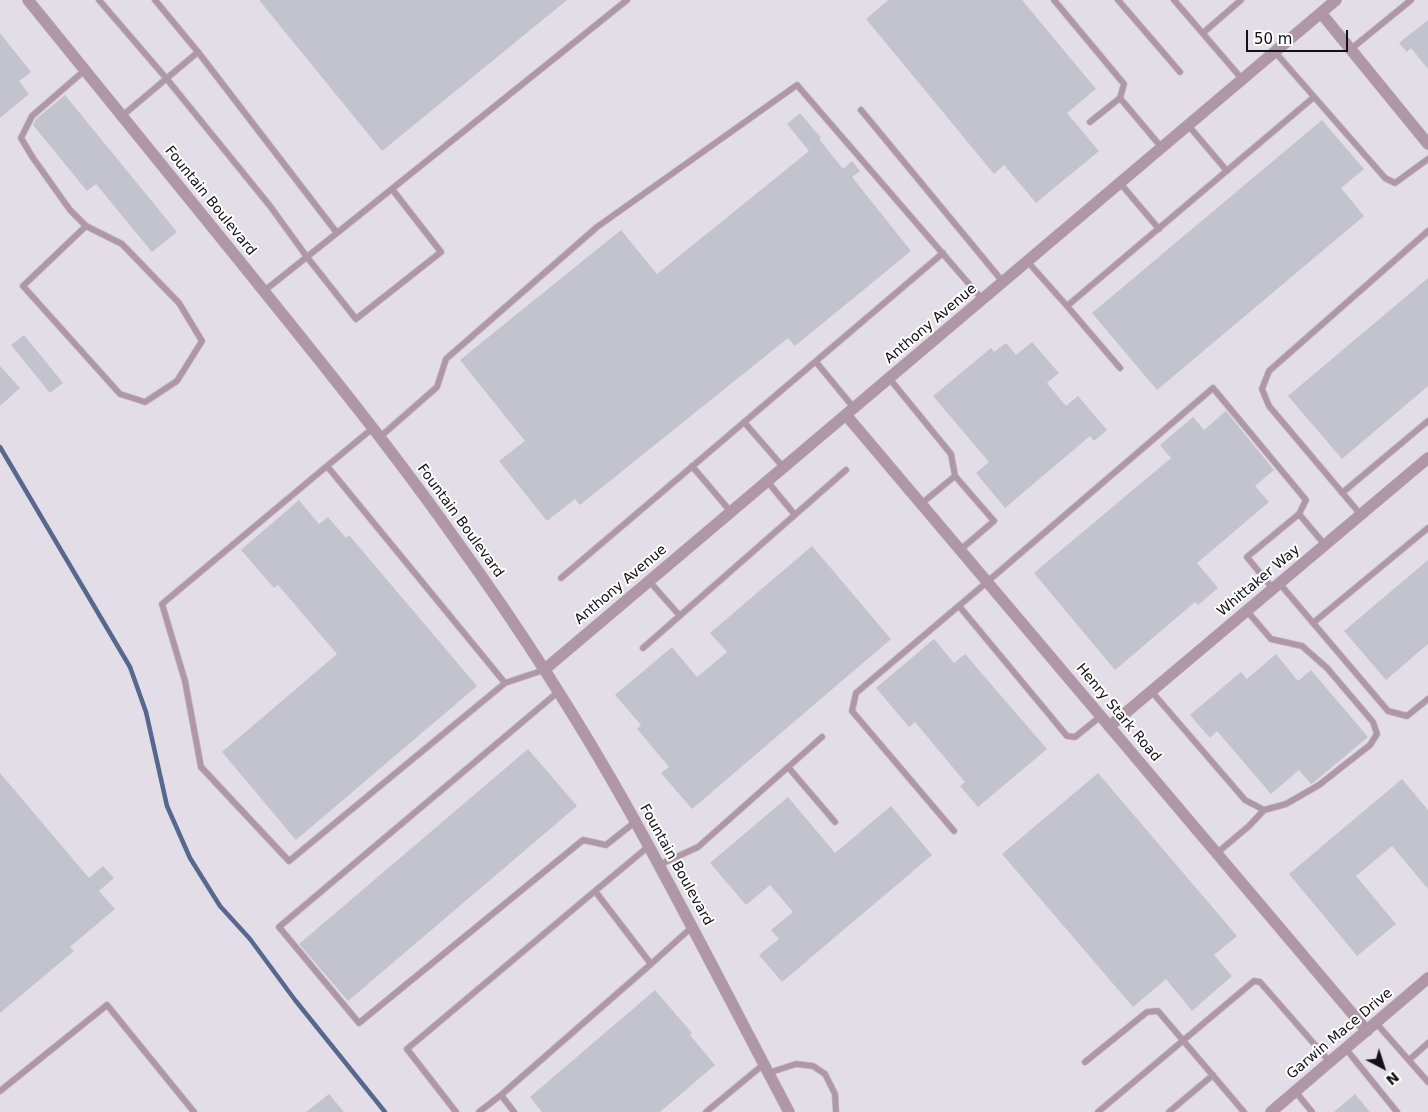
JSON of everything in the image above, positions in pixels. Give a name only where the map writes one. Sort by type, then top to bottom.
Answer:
[{"type":"street","name":"Fountain Boulevard","points":[[28,0],[377,433],[459,544],[544,670],[586,737],[649,846],[789,1112]]},
{"type":"street","name":"Anthony Avenue","points":[[544,670],[1336,0]]},
{"type":"street","points":[[1321,13],[1428,144]]},
{"type":"street","name":"Henry Stark Road","points":[[850,412],[921,504],[1217,853],[1371,1027]]},
{"type":"street","name":"Whittaker Way","points":[[1110,726],[1428,458]]},
{"type":"street","name":"Garwin Mace Drive","points":[[1273,1111],[1428,978]]},
{"type":"lane","points":[[99,0],[166,78],[270,206],[306,257],[356,319],[441,252],[392,189]]},
{"type":"lane","points":[[155,0],[198,52],[336,233]]},
{"type":"lane","points":[[264,291],[627,0]]},
{"type":"lane","points":[[1054,0],[1124,84],[1120,98],[1090,122]]},
{"type":"lane","points":[[1118,0],[1180,72]]},
{"type":"lane","points":[[1203,33],[1241,0]]},
{"type":"lane","points":[[1351,49],[1411,0]]},
{"type":"lane","points":[[1177,1],[1242,79]]},
{"type":"lane","points":[[122,116],[198,52]]},
{"type":"lane","points":[[1275,52],[1385,178],[1395,183],[1428,159]]},
{"type":"lane","points":[[85,70],[32,116],[21,138],[70,210],[86,226],[122,244],[179,303],[202,341],[177,381],[145,402],[120,394],[23,286],[86,226]]},
{"type":"lane","points":[[544,670],[506,683],[289,861],[201,768],[186,681],[162,604],[327,466],[377,433],[437,387],[446,358],[598,227],[797,85],[982,299]]},
{"type":"lane","points":[[1067,306],[1314,97]]},
{"type":"lane","points":[[1120,98],[1162,148]]},
{"type":"lane","points":[[861,110],[1003,282]]},
{"type":"lane","points":[[1188,125],[1227,171]]},
{"type":"lane","points":[[1120,183],[1159,229]]},
{"type":"lane","points":[[1361,515],[1269,406],[1262,389],[1269,372],[1428,230]]},
{"type":"lane","points":[[560,578],[943,253]]},
{"type":"lane","points":[[1028,261],[1120,368]]},
{"type":"lane","points":[[816,362],[850,412]]},
{"type":"lane","points":[[889,378],[950,454],[955,476],[994,521],[960,550]]},
{"type":"lane","points":[[954,831],[852,711],[856,693],[1213,388],[1306,500],[1299,514],[1247,557],[1313,623],[1388,712],[1408,716],[1428,699]]},
{"type":"lane","points":[[1342,492],[1428,421]]},
{"type":"lane","points":[[744,422],[784,468]]},
{"type":"lane","points":[[327,466],[506,683]]},
{"type":"lane","points":[[692,466],[731,512]]},
{"type":"lane","points":[[643,648],[846,470]]},
{"type":"lane","points":[[921,504],[955,476]]},
{"type":"lane","points":[[767,481],[795,515]]},
{"type":"lane","points":[[1299,514],[1326,545]]},
{"type":"lane","points":[[1313,623],[1428,528]]},
{"type":"lane","points":[[649,581],[680,616]]},
{"type":"lane","points":[[959,606],[1067,736],[1076,737],[1101,716]]},
{"type":"lane","points":[[1217,853],[1249,826],[1264,810],[1286,804],[1319,785],[1370,745],[1377,734],[1372,722],[1327,668],[1302,646],[1271,639],[1247,611]]},
{"type":"lane","points":[[558,692],[279,927],[359,1024],[583,840],[606,845],[635,822]]},
{"type":"lane","points":[[1152,692],[1245,800],[1264,810]]},
{"type":"lane","points":[[659,865],[698,847],[822,736]]},
{"type":"lane","points":[[788,767],[834,822]]},
{"type":"lane","points":[[456,1112],[407,1049],[649,846]]},
{"type":"lane","points":[[595,891],[651,964]]},
{"type":"lane","points":[[479,1112],[501,1095],[692,927]]},
{"type":"lane","points":[[1098,1112],[1254,981],[1260,982],[1330,1062]]},
{"type":"lane","points":[[0,1091],[107,1005],[194,1112]]},
{"type":"lane","points":[[1085,1062],[1147,1012],[1158,1011],[1244,1112]]},
{"type":"lane","points":[[1371,1027],[1408,1060],[1428,1082]]},
{"type":"lane","points":[[1408,1060],[1428,1043]]},
{"type":"lane","points":[[1346,1049],[1397,1112]]},
{"type":"lane","points":[[706,1112],[766,1068],[796,1064],[813,1066],[825,1074],[834,1094],[836,1112]]},
{"type":"lane","points":[[1169,1112],[1213,1075]]},
{"type":"lane","points":[[1295,1091],[1312,1112]]},
{"type":"lane","points":[[501,1095],[514,1112]]},
{"type":"building","points":[[259,0],[567,0],[382,151]]},
{"type":"building","points":[[888,0],[1022,0],[1096,89],[1067,113],[1099,151],[1036,203],[1004,165],[994,174],[866,19]]},
{"type":"building","points":[[1428,20],[1428,69],[1411,48],[1407,52],[1399,43]]},
{"type":"building","points":[[0,33],[31,72],[19,81],[29,94],[0,118]]},
{"type":"building","points":[[65,95],[177,232],[152,252],[96,184],[87,191],[33,125],[36,119]]},
{"type":"building","points":[[800,113],[843,169],[852,161],[860,171],[852,177],[911,251],[795,346],[788,338],[580,505],[575,499],[547,521],[499,461],[525,441],[460,360],[621,230],[657,274],[809,151],[787,124]]},
{"type":"building","points":[[1322,120],[1364,169],[1341,188],[1364,216],[1157,390],[1092,313]]},
{"type":"building","points":[[1428,278],[1428,386],[1342,459],[1288,396]]},
{"type":"building","points":[[24,335],[63,383],[50,393],[11,345]]},
{"type":"building","points":[[1032,342],[1059,373],[1047,383],[1066,406],[1078,396],[1107,430],[1094,441],[1090,436],[1005,508],[976,473],[989,462],[933,396],[991,348],[994,352],[1006,343],[1016,355]]},
{"type":"building","points":[[0,366],[20,388],[0,406]]},
{"type":"building","points":[[1226,411],[1274,470],[1255,486],[1269,502],[1197,563],[1218,588],[1198,605],[1195,602],[1115,670],[1034,573],[1171,458],[1160,445],[1193,417],[1204,430]]},
{"type":"building","points":[[299,500],[319,524],[328,517],[346,538],[349,535],[477,686],[296,840],[222,752],[337,654],[278,585],[274,588],[241,550]]},
{"type":"building","points":[[812,546],[891,639],[692,809],[661,773],[669,767],[637,729],[641,725],[615,695],[672,647],[697,677],[727,652],[710,633]]},
{"type":"building","points":[[1428,560],[1428,644],[1386,680],[1344,631]]},
{"type":"building","points":[[934,639],[954,663],[965,654],[1047,749],[978,807],[960,786],[965,782],[915,722],[909,727],[876,688]]},
{"type":"building","points":[[1276,654],[1298,681],[1311,670],[1368,737],[1313,783],[1311,784],[1299,770],[1271,794],[1217,731],[1210,738],[1190,715],[1241,672],[1247,679]]},
{"type":"building","points":[[528,749],[577,806],[348,1001],[299,944]]},
{"type":"building","points":[[0,773],[89,878],[103,866],[114,878],[99,891],[115,909],[70,947],[74,951],[0,1013]]},
{"type":"building","points":[[1098,773],[1237,936],[1214,955],[1232,976],[1192,1011],[1166,979],[1133,1007],[1002,854]]},
{"type":"building","points":[[1402,779],[1428,810],[1428,889],[1392,846],[1356,876],[1396,924],[1357,956],[1289,874]]},
{"type":"building","points":[[788,797],[835,853],[891,806],[932,855],[782,982],[759,955],[779,939],[771,930],[793,912],[770,885],[746,905],[710,863]]},
{"type":"building","points":[[655,990],[692,1033],[690,1035],[715,1065],[660,1112],[542,1112],[530,1097]]},
{"type":"building","points":[[329,1094],[344,1112],[306,1112]]},
{"type":"building","points":[[1355,1094],[1370,1112],[1334,1112]]},
{"type":"waterway","points":[[0,447],[130,667],[146,712],[167,806],[190,858],[220,906],[250,939],[295,1000],[385,1112]]}]
